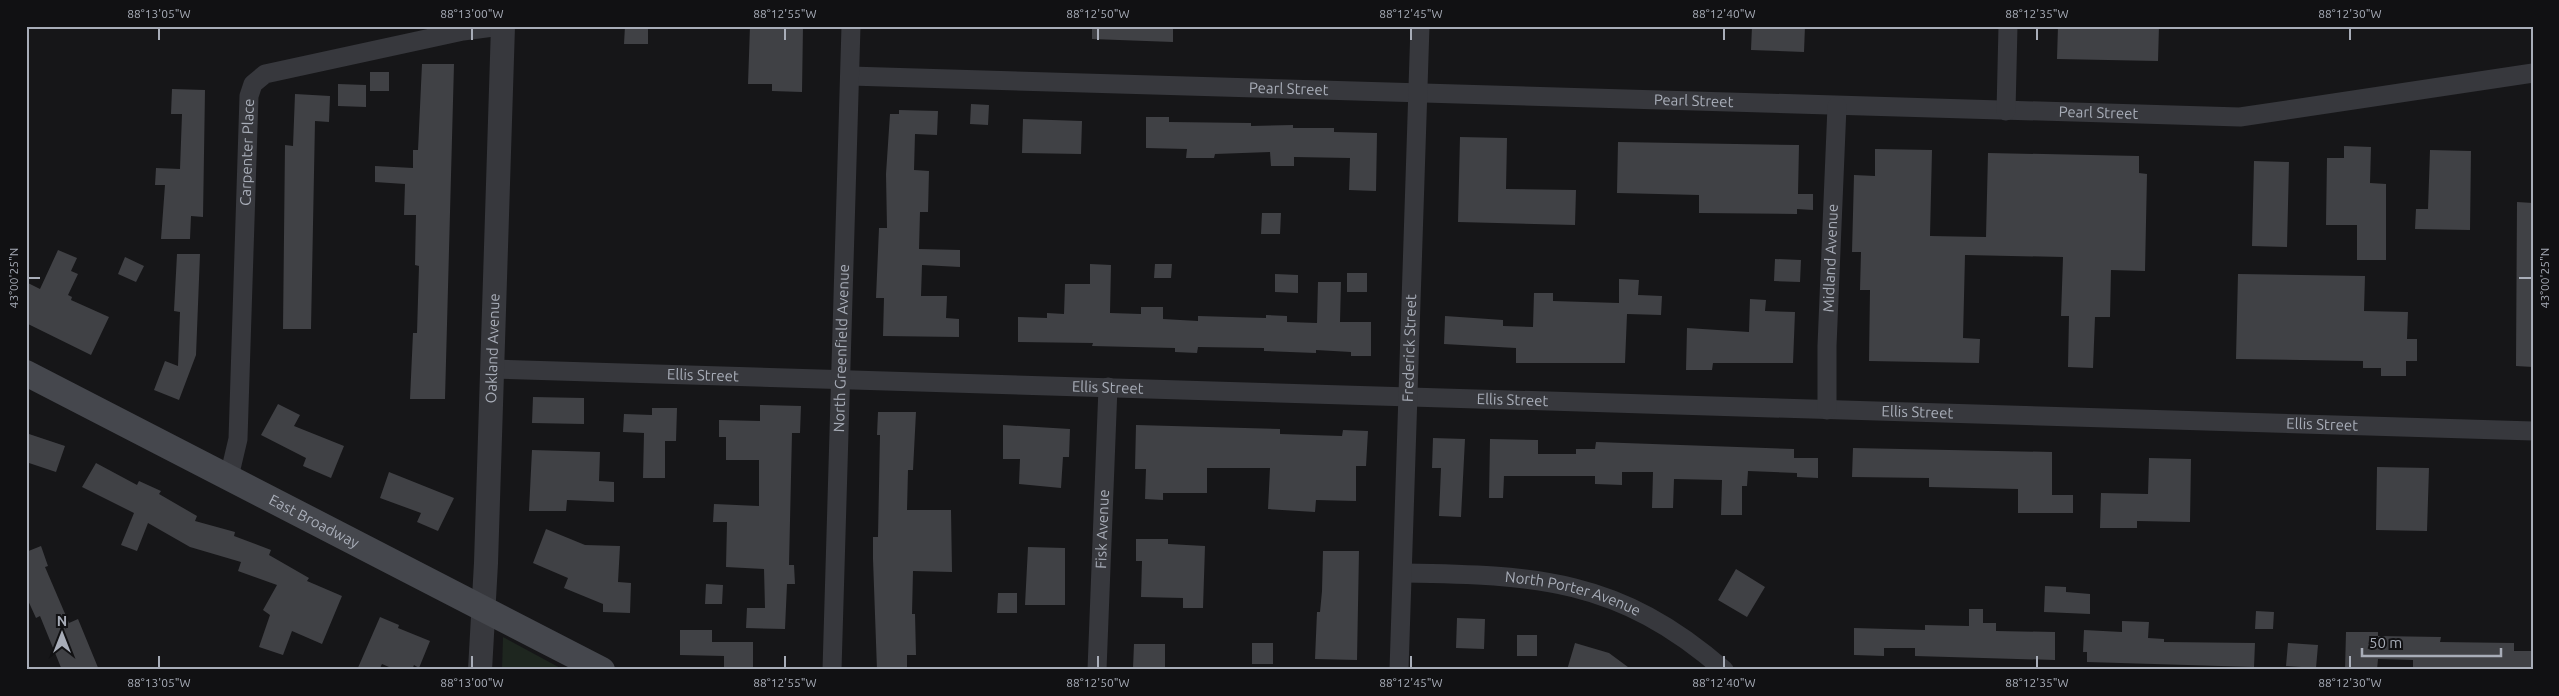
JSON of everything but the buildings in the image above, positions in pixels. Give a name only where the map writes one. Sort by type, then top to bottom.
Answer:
[{"type":"main road","name":"East Broadway","points":[[26,373],[602,670]]},
{"type":"street","name":"Oakland Avenue","points":[[480,670],[492,369],[502,26]]},
{"type":"street","name":"Carpenter Place","points":[[229,477],[238,439],[249,96],[253,84],[265,74],[463,31],[502,26]]},
{"type":"street","name":"North Greenfield Avenue","points":[[832,670],[851,26]]},
{"type":"street","name":"Frederick Street","points":[[1399,670],[1420,26]]},
{"type":"street","points":[[2006,111],[2008,26]]},
{"type":"street","name":"Pearl Street","points":[[850,76],[2240,117],[2533,73]]},
{"type":"street","name":"Midland Avenue","points":[[1827,410],[1837,106]]},
{"type":"street","name":"Ellis Street","points":[[492,369],[841,378],[2533,431]]},
{"type":"street","name":"Fisk Avenue","points":[[1097,670],[1108,387]]},
{"type":"street","name":"North Porter Avenue","points":[[1402,573],[1524,578],[1588,591],[1618,601],[1659,620],[1724,670]]},
{"type":"shaded area","points":[[503,637],[564,670],[502,670]]}]
